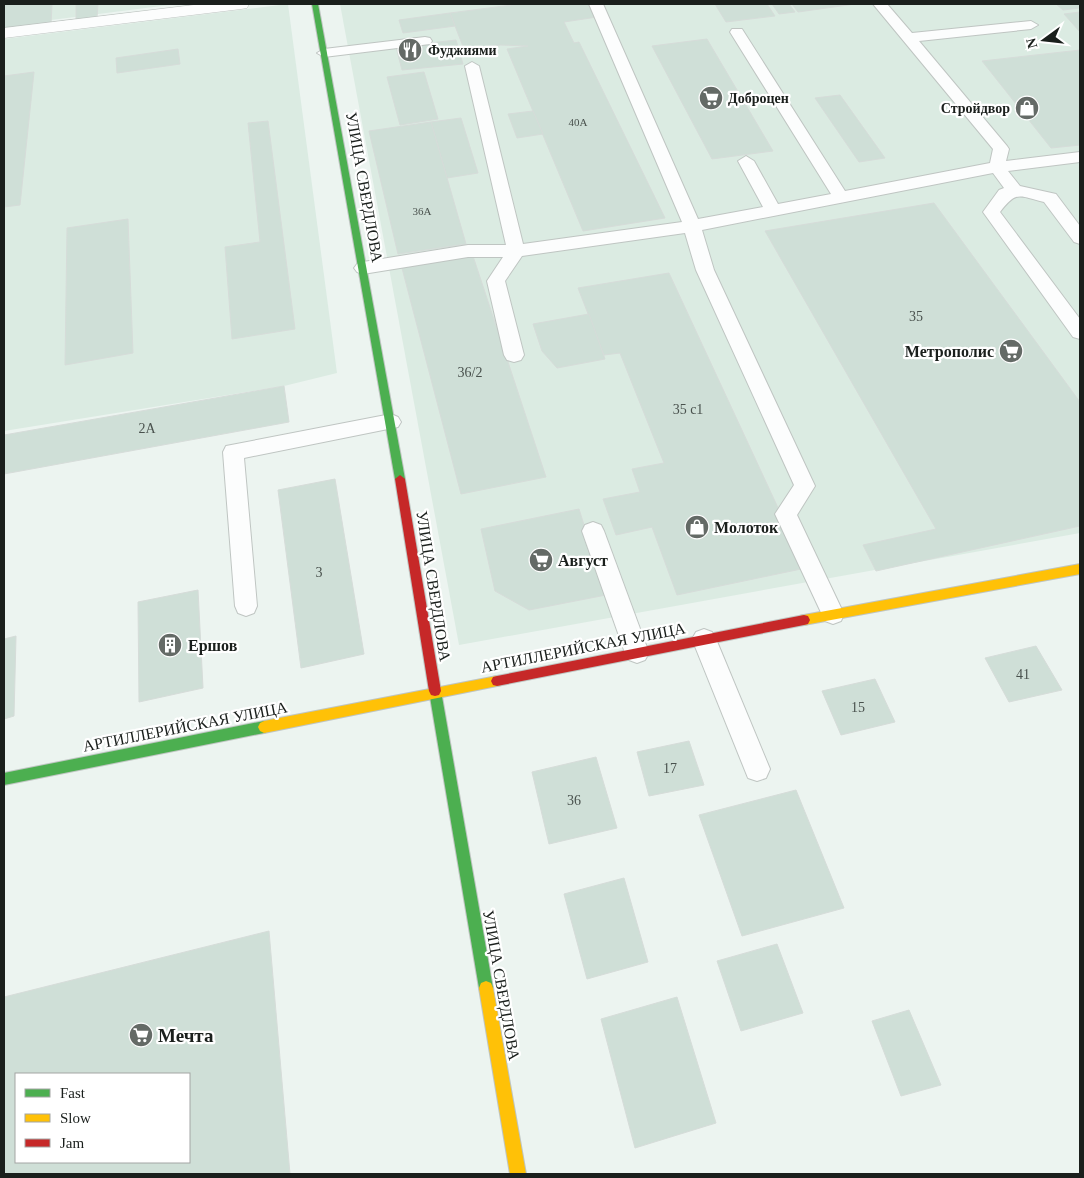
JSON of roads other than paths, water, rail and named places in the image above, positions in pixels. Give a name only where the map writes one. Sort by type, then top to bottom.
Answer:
[{"type":"street","points":[[4,33],[240,4]]},
{"type":"street","name":"УЛИЦА СВЕРДЛОВА","points":[[315,4],[391,422],[435,693],[518,1174]]},
{"type":"street","name":"АРТИЛЛЕРИЙСКАЯ УЛИЦА","points":[[4,779],[833,614],[1078,573]]},
{"type":"lane","points":[[596,4],[692,226],[704,270],[805,486],[786,514],[833,614]]},
{"type":"lane","points":[[880,4],[1001,149],[997,167],[1014,190]]},
{"type":"lane","points":[[908,38],[1031,25]]},
{"type":"lane","points":[[737,32],[841,197]]},
{"type":"lane","points":[[324,53],[425,41]]},
{"type":"lane","points":[[472,66],[516,252],[496,281],[514,355]]},
{"type":"lane","points":[[364,268],[468,250],[516,252],[692,226],[997,167],[1080,158]]},
{"type":"lane","points":[[746,161],[772,210]]},
{"type":"lane","points":[[1080,238],[1050,198],[1014,190],[1005,194],[991,212],[1080,332]]},
{"type":"lane","points":[[246,606],[233,452],[391,422]]},
{"type":"lane","points":[[593,531],[637,653]]},
{"type":"lane","points":[[704,639],[757,769]]},
{"type":"place","name":"Фуджиями","points":[[410,50]]},
{"type":"place","name":"Доброцен","points":[[711,98]]},
{"type":"place","name":"Стройдвор","points":[[1027,108]]},
{"type":"place","name":"Метрополис","points":[[1011,351]]},
{"type":"place","name":"Молоток","points":[[697,527]]},
{"type":"place","name":"Август","points":[[541,560]]},
{"type":"place","name":"Ершов","points":[[170,645]]},
{"type":"place","name":"Мечта","points":[[141,1035]]}]
